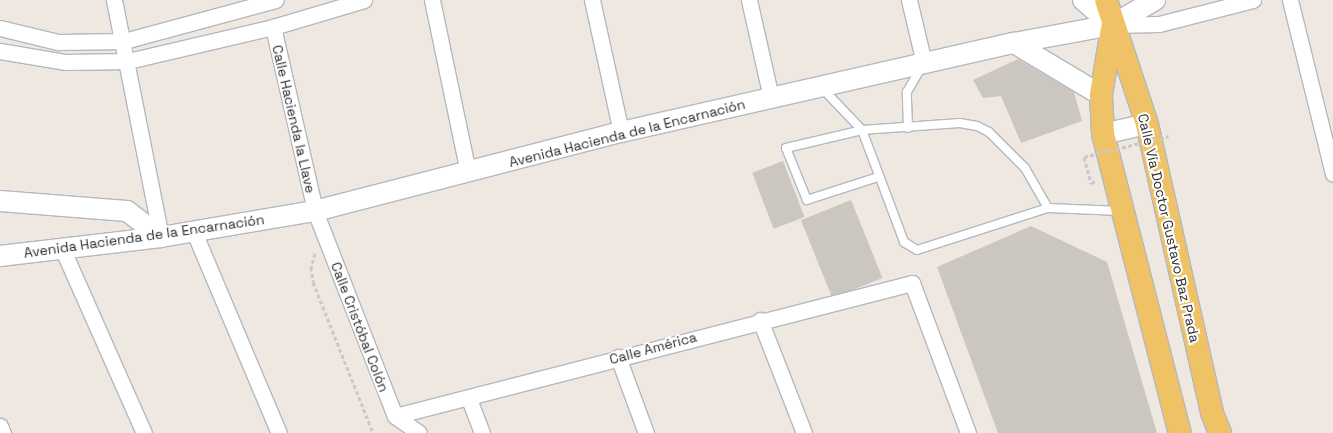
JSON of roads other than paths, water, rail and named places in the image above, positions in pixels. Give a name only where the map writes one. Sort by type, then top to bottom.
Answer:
[{"type":"main road","name":"Calle Vía Doctor Gustavo Baz Prada","points":[[1083,0],[1112,25]]},
{"type":"main road","name":"Calle Vía Doctor Gustavo Baz Prada","points":[[1106,0],[1112,25],[1147,124],[1212,412],[1220,433]]},
{"type":"main road","name":"Calle Vía Doctor Gustavo Baz Prada","points":[[1128,0],[1112,25],[1101,95],[1103,134],[1121,211],[1180,433]]},
{"type":"main road","points":[[1112,25],[1155,0]]},
{"type":"main road","name":"Avenida Hacienda de la Encarnación","points":[[0,256],[162,237],[315,211],[622,132],[1014,43],[1112,25]]},
{"type":"main road","points":[[1014,43],[1101,95]]},
{"type":"main road","points":[[1103,134],[1147,124]]},
{"type":"main road","points":[[0,200],[127,212],[162,237]]},
{"type":"street","points":[[114,0],[124,41],[162,237]]},
{"type":"street","points":[[0,28],[58,42],[124,41],[274,0]]},
{"type":"street","points":[[0,51],[66,62],[128,61],[273,28],[364,0]]},
{"type":"street","points":[[432,0],[468,172]]},
{"type":"street","points":[[592,0],[622,132]]},
{"type":"street","points":[[749,0],[771,98]]},
{"type":"street","points":[[909,0],[924,63]]},
{"type":"street","name":"Avenida Hacienda de la Encarnación","points":[[1112,25],[1159,24],[1253,0]]},
{"type":"street","points":[[1290,0],[1333,174]]},
{"type":"street","name":"Calle Hacienda la Llave","points":[[273,28],[315,211]]},
{"type":"street","name":"Calle Cristóbal Colón","points":[[315,211],[395,416]]},
{"type":"street","points":[[194,232],[279,433]]},
{"type":"street","points":[[62,248],[144,433]]},
{"type":"street","name":"Calle América","points":[[395,416],[469,399],[760,320],[912,283],[968,433]]},
{"type":"street","points":[[760,320],[804,433]]},
{"type":"street","points":[[618,357],[646,433]]},
{"type":"street","points":[[469,399],[482,433]]},
{"type":"street","points":[[395,416],[419,433]]},
{"type":"street","points":[[0,426],[3,433]]},
{"type":"lane","points":[[908,128],[908,92],[924,63]]},
{"type":"lane","points":[[821,87],[862,130],[878,177],[904,242],[917,250],[1048,208],[1121,211]]},
{"type":"lane","points":[[878,177],[807,200],[786,148],[862,130],[960,123],[989,132],[1024,168],[1048,208]]}]
